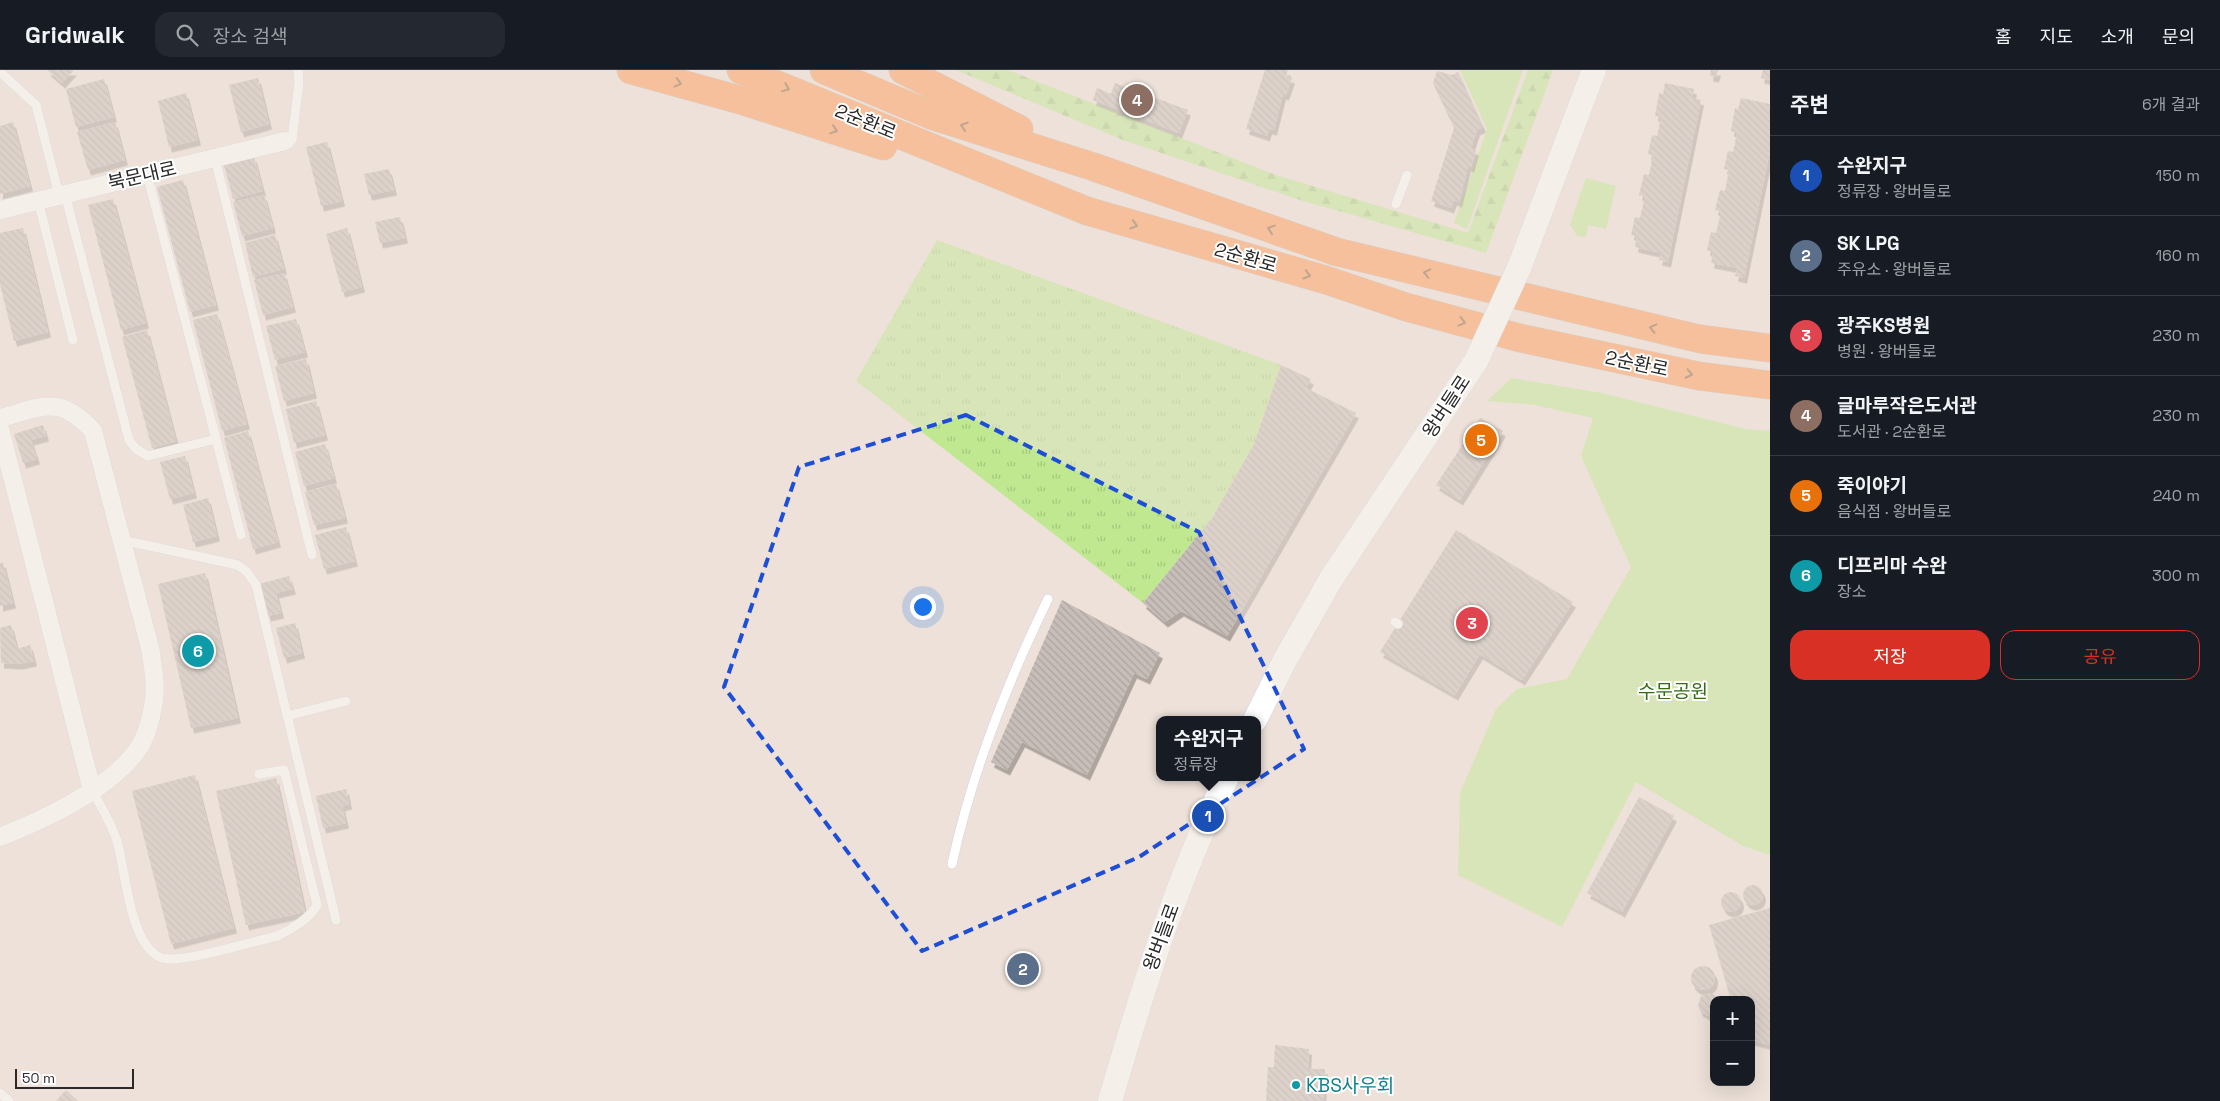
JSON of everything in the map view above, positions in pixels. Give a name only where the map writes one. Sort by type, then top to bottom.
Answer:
[{"type":"highway","points":[[632,70],[740,100],[1087,211]]},
{"type":"highway","name":"2순환로","points":[[741,70],[1087,211],[1326,280],[1406,307],[1520,338],[1698,376],[1770,386]]},
{"type":"highway","name":"2순환로","points":[[824,70],[933,116],[1094,167],[1337,252],[1700,339],[1770,348]]},
{"type":"highway","points":[[903,70],[1094,167]]},
{"type":"main road","name":"왕버들로","points":[[1257,716],[1285,660],[1332,579],[1476,361],[1519,268],[1594,70]]},
{"type":"main road","name":"왕버들로","points":[[1110,1101],[1141,994],[1167,920],[1208,816],[1224,781]]},
{"type":"street","name":"북문대로","points":[[0,210],[285,141]]},
{"type":"street","points":[[0,418],[45,405],[63,406],[83,419],[93,431],[150,648],[154,680],[154,705],[148,726],[137,750],[122,769],[92,790],[33,824],[0,837]]},
{"type":"street","points":[[0,429],[92,790]]},
{"type":"lane","points":[[285,141],[292,140],[299,82],[298,70]]},
{"type":"lane","points":[[0,72],[36,105],[62,194],[128,440],[148,456],[216,440]]},
{"type":"lane","points":[[215,158],[312,555]]},
{"type":"lane","points":[[147,174],[241,535]]},
{"type":"lane","points":[[1396,204],[1407,175]]},
{"type":"lane","points":[[38,200],[73,340]]},
{"type":"lane","points":[[122,540],[238,565],[247,572],[256,585],[336,920]]},
{"type":"lane","points":[[952,864],[960,827],[999,711],[1048,599]]},
{"type":"lane","points":[[287,716],[346,701]]},
{"type":"lane","points":[[92,790],[108,818],[117,841],[138,932],[146,947],[162,958],[182,958],[277,936],[286,932],[314,911],[317,905],[284,770],[259,774]]},
{"type":"lane","points":[[0,1093],[10,1101]]},
{"type":"highlighted area","points":[[966,415],[1199,532],[1304,749],[1139,857],[922,951],[724,687],[799,467]]},
{"type":"green space","points":[[956,70],[1008,70],[1276,175],[1468,233],[1528,70],[1553,70],[1486,253],[1300,200],[1123,140]]},
{"type":"green space","points":[[1460,70],[1523,70],[1467,229],[1454,223],[1487,129]]},
{"type":"green space","points":[[1586,178],[1616,186],[1606,229],[1588,225],[1586,237],[1577,236],[1570,224]]},
{"type":"green space","points":[[937,240],[1281,365],[1254,444],[1212,518],[1143,603],[856,381]]},
{"type":"green space","name":"수문공원","points":[[1511,378],[1602,393],[1746,429],[1770,431],[1770,855],[1743,846],[1636,782],[1562,927],[1458,875],[1460,793],[1496,709],[1517,689],[1567,679],[1631,567],[1581,456],[1593,418],[1535,405],[1487,401]]},
{"type":"building","points":[[47,70],[74,70],[62,83]]},
{"type":"building","points":[[1265,70],[1288,70],[1286,76],[1292,78],[1286,95],[1283,94],[1274,130],[1269,129],[1267,136],[1246,129]]},
{"type":"building","points":[[1711,70],[1718,70],[1716,77],[1710,76]]},
{"type":"building","points":[[1763,70],[1770,70],[1770,80],[1761,78]]},
{"type":"building","points":[[1437,71],[1452,75],[1458,72],[1483,127],[1477,130],[1471,148],[1476,150],[1471,167],[1468,166],[1459,202],[1454,200],[1451,208],[1431,201],[1454,128],[1433,83]]},
{"type":"building","points":[[258,78],[269,124],[241,132],[229,85]]},
{"type":"building","points":[[104,79],[114,117],[76,127],[66,89]]},
{"type":"building","points":[[1115,83],[1188,110],[1179,133],[1093,100],[1097,88],[1111,94]]},
{"type":"building","points":[[1665,83],[1694,89],[1692,98],[1701,100],[1668,262],[1659,260],[1661,253],[1635,247],[1637,236],[1631,235],[1635,217],[1640,218],[1645,196],[1639,195],[1644,174],[1649,175],[1653,155],[1648,154],[1652,135],[1657,136],[1661,117],[1655,116],[1659,93],[1663,94]]},
{"type":"building","points":[[186,93],[198,140],[169,147],[158,101]]},
{"type":"building","points":[[1741,98],[1770,104],[1768,114],[1770,114],[1770,151],[1744,278],[1735,276],[1737,268],[1711,263],[1713,252],[1707,250],[1711,232],[1716,233],[1721,212],[1715,210],[1720,190],[1725,191],[1729,170],[1724,169],[1728,151],[1733,152],[1737,133],[1731,131],[1735,108],[1738,109]]},
{"type":"building","points":[[13,122],[30,186],[0,194],[0,126]]},
{"type":"building","points":[[115,122],[125,160],[88,170],[77,132]]},
{"type":"building","points":[[327,142],[342,201],[321,206],[306,147]]},
{"type":"building","points":[[254,157],[263,191],[233,199],[224,165]]},
{"type":"building","points":[[389,169],[394,190],[369,195],[364,174]]},
{"type":"building","points":[[183,180],[216,305],[190,312],[157,187]]},
{"type":"building","points":[[264,195],[273,228],[242,236],[233,202]]},
{"type":"building","points":[[113,199],[146,323],[121,330],[88,205]]},
{"type":"building","points":[[400,217],[405,238],[380,243],[375,222]]},
{"type":"building","points":[[23,228],[48,332],[14,341],[0,284],[0,233]]},
{"type":"building","points":[[347,228],[362,287],[342,292],[326,234]]},
{"type":"building","points":[[275,235],[284,269],[253,277],[245,243]]},
{"type":"building","points":[[284,273],[293,307],[263,315],[254,280]]},
{"type":"building","points":[[217,314],[247,424],[222,431],[193,320]]},
{"type":"building","points":[[296,319],[305,352],[275,360],[266,326]]},
{"type":"building","points":[[147,330],[176,441],[152,448],[122,337]]},
{"type":"building","points":[[306,359],[314,393],[284,401],[275,366]]},
{"type":"building","points":[[1281,365],[1311,379],[1306,388],[1356,413],[1227,636],[1181,611],[1165,622],[1143,603],[1212,518],[1254,444]]},
{"type":"building","points":[[316,401],[325,435],[294,443],[286,409]]},
{"type":"building","points":[[1480,418],[1503,431],[1460,500],[1436,485]]},
{"type":"building","points":[[43,425],[46,436],[31,440],[37,459],[23,463],[14,434]]},
{"type":"building","points":[[248,431],[278,542],[253,549],[224,438]]},
{"type":"building","points":[[325,444],[334,478],[304,486],[295,452]]},
{"type":"building","points":[[185,456],[194,493],[170,499],[160,462]]},
{"type":"building","points":[[336,484],[345,518],[314,525],[305,492]]},
{"type":"building","points":[[208,498],[217,536],[193,542],[183,505]]},
{"type":"building","points":[[346,527],[355,561],[324,569],[315,535]]},
{"type":"building","points":[[1456,530],[1573,602],[1522,680],[1480,654],[1455,695],[1380,652]]},
{"type":"building","points":[[3,562],[13,603],[0,606],[0,563]]},
{"type":"building","points":[[205,573],[238,718],[191,728],[158,584]]},
{"type":"building","points":[[289,576],[293,589],[276,593],[281,613],[268,616],[259,584]]},
{"type":"building","points":[[1062,600],[1160,653],[1147,679],[1134,673],[1087,775],[1022,742],[1007,770],[991,762]]},
{"type":"building","points":[[295,623],[302,653],[284,658],[276,628]]},
{"type":"building","points":[[11,625],[17,649],[30,645],[34,661],[20,664],[1,663],[0,628]]},
{"type":"building","points":[[195,775],[234,928],[171,944],[132,791]]},
{"type":"building","points":[[276,778],[305,912],[246,925],[216,791]]},
{"type":"building","points":[[346,789],[349,804],[342,806],[346,823],[323,828],[316,796]]},
{"type":"building","points":[[1639,797],[1674,816],[1622,912],[1587,893]]},
{"type":"building","points":[[1753,885],[1760,888],[1763,895],[1760,902],[1753,905],[1746,902],[1743,895],[1746,888]]},
{"type":"building","points":[[1731,892],[1738,895],[1741,902],[1738,909],[1731,912],[1724,909],[1721,902],[1724,895]]},
{"type":"building","points":[[1770,908],[1770,1045],[1755,1041],[1755,996],[1730,996],[1709,925]]},
{"type":"building","points":[[1703,966],[1711,970],[1715,978],[1711,986],[1703,990],[1695,986],[1691,978],[1695,970]]},
{"type":"building","points":[[1711,993],[1715,996],[1710,996],[1710,1016],[1700,1011],[1698,1006],[1701,996]]},
{"type":"building","name":"KBS사우회","points":[[1275,1045],[1309,1049],[1308,1069],[1325,1069],[1323,1101],[1266,1101],[1268,1067],[1274,1067]]},
{"type":"building","points":[[66,1090],[78,1101],[56,1101]]},
{"type":"place","name":"글마루작은도서관","points":[[1137,100]]},
{"type":"place","name":"죽이야기","points":[[1481,440]]},
{"type":"place","name":"광주KS병원","points":[[1472,623]]},
{"type":"place","name":"디프리마 수완","points":[[198,651]]},
{"type":"place","name":"수완지구","points":[[1208,816]]},
{"type":"place","name":"SK LPG","points":[[1023,969]]},
{"type":"place","name":"KBS사우회","points":[[1296,1085]]}]
